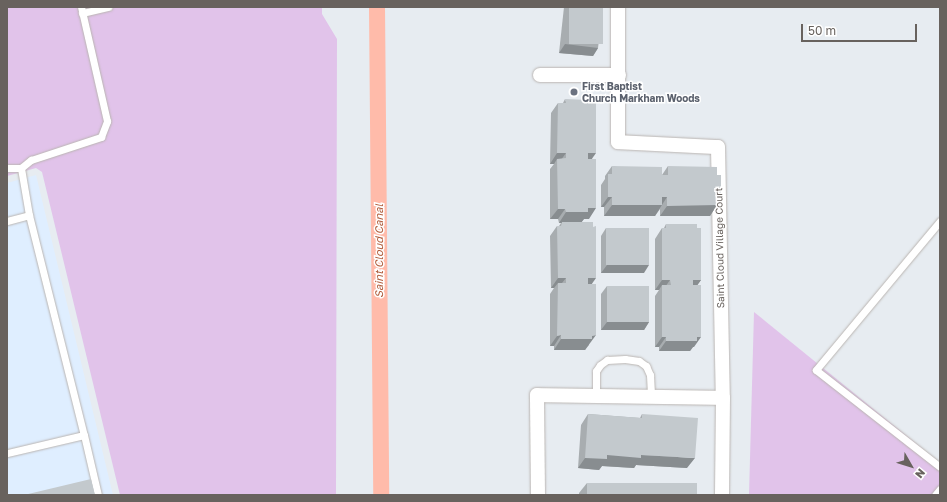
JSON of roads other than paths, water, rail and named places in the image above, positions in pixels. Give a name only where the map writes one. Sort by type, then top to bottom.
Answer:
[{"type":"street","name":"Saint Cloud Village Court","points":[[618,7],[618,142],[718,147],[723,398],[722,495]]},
{"type":"street","points":[[540,75],[619,75]]},
{"type":"street","points":[[538,495],[537,396],[723,398]]},
{"type":"lane","points":[[7,168],[21,168],[31,160],[101,137],[107,121],[82,10],[108,7]]},
{"type":"lane","points":[[21,168],[29,215],[98,495]]},
{"type":"lane","points":[[7,221],[29,215]]},
{"type":"lane","points":[[940,221],[816,370],[940,467]]},
{"type":"lane","points":[[596,396],[596,371],[600,365],[607,360],[625,359],[639,361],[646,366],[650,375],[652,397]]},
{"type":"lane","points":[[7,453],[84,435]]},
{"type":"lane","points":[[935,495],[940,489]]},
{"type":"waterway","name":"Saint Cloud Canal","points":[[377,7],[381,495]]},
{"type":"place","name":"First Baptist Church Markham Woods","points":[[574,92]]}]
